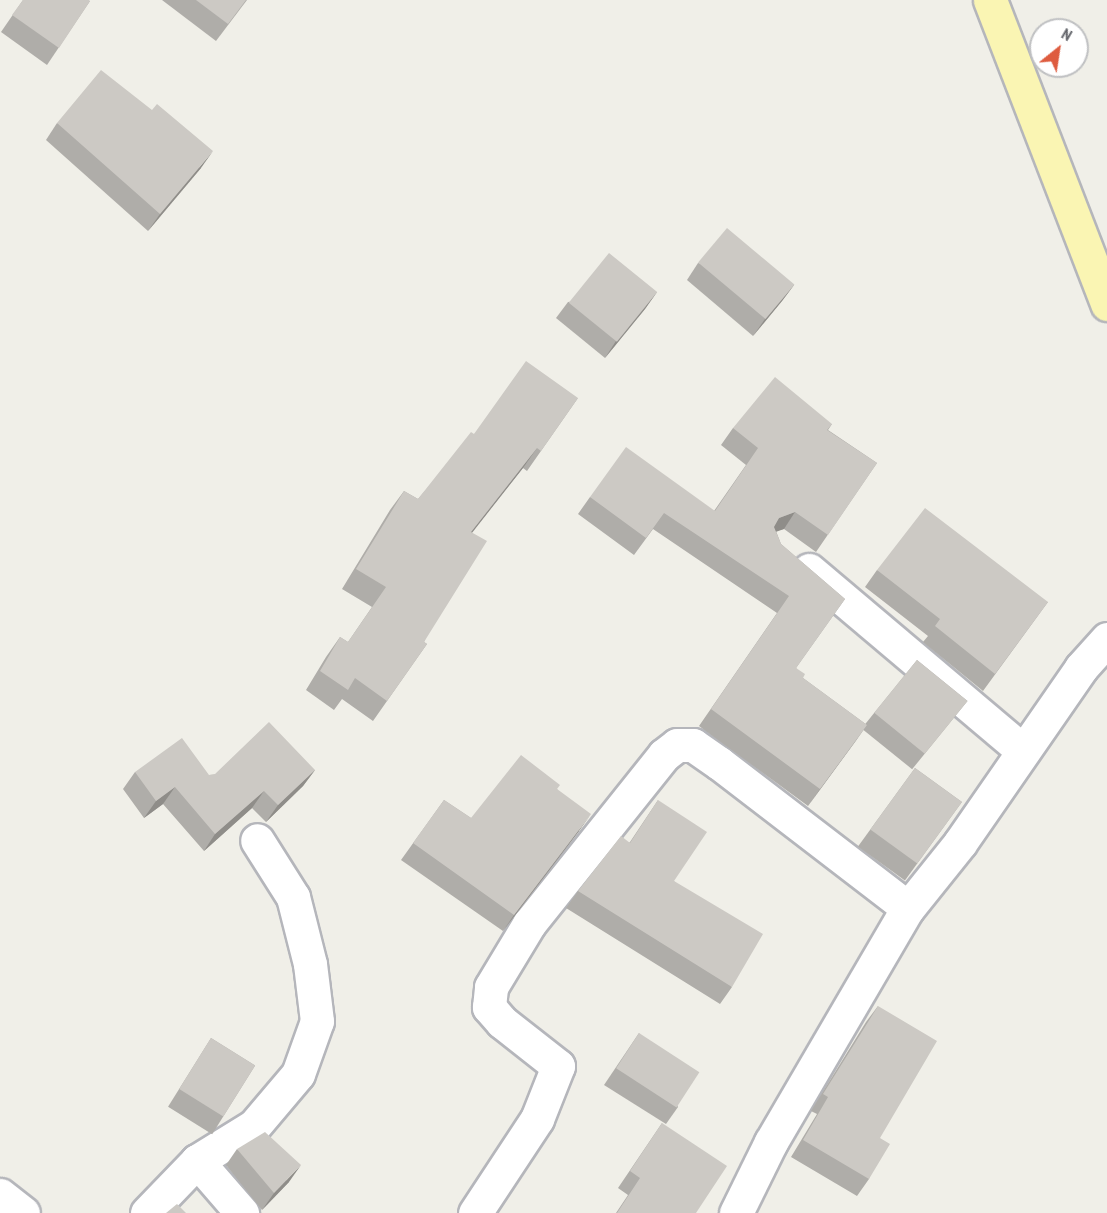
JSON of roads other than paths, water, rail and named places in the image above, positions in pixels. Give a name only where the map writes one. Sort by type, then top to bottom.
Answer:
[{"type":"main road","points":[[990,0],[1107,304]]},
{"type":"street","points":[[781,547],[1023,751]]},
{"type":"street","points":[[736,1213],[771,1142],[908,908],[960,843],[1081,668],[1107,639]]},
{"type":"street","points":[[475,1213],[537,1119],[558,1066],[502,1022],[489,1006],[491,987],[529,924],[664,755],[677,745],[693,745],[719,763],[908,908]]},
{"type":"street","points":[[147,1213],[197,1161],[261,1118],[298,1074],[317,1021],[310,964],[292,897],[257,840]]},
{"type":"street","points":[[197,1161],[242,1213]]},
{"type":"street","points":[[0,1195],[23,1213]]}]
